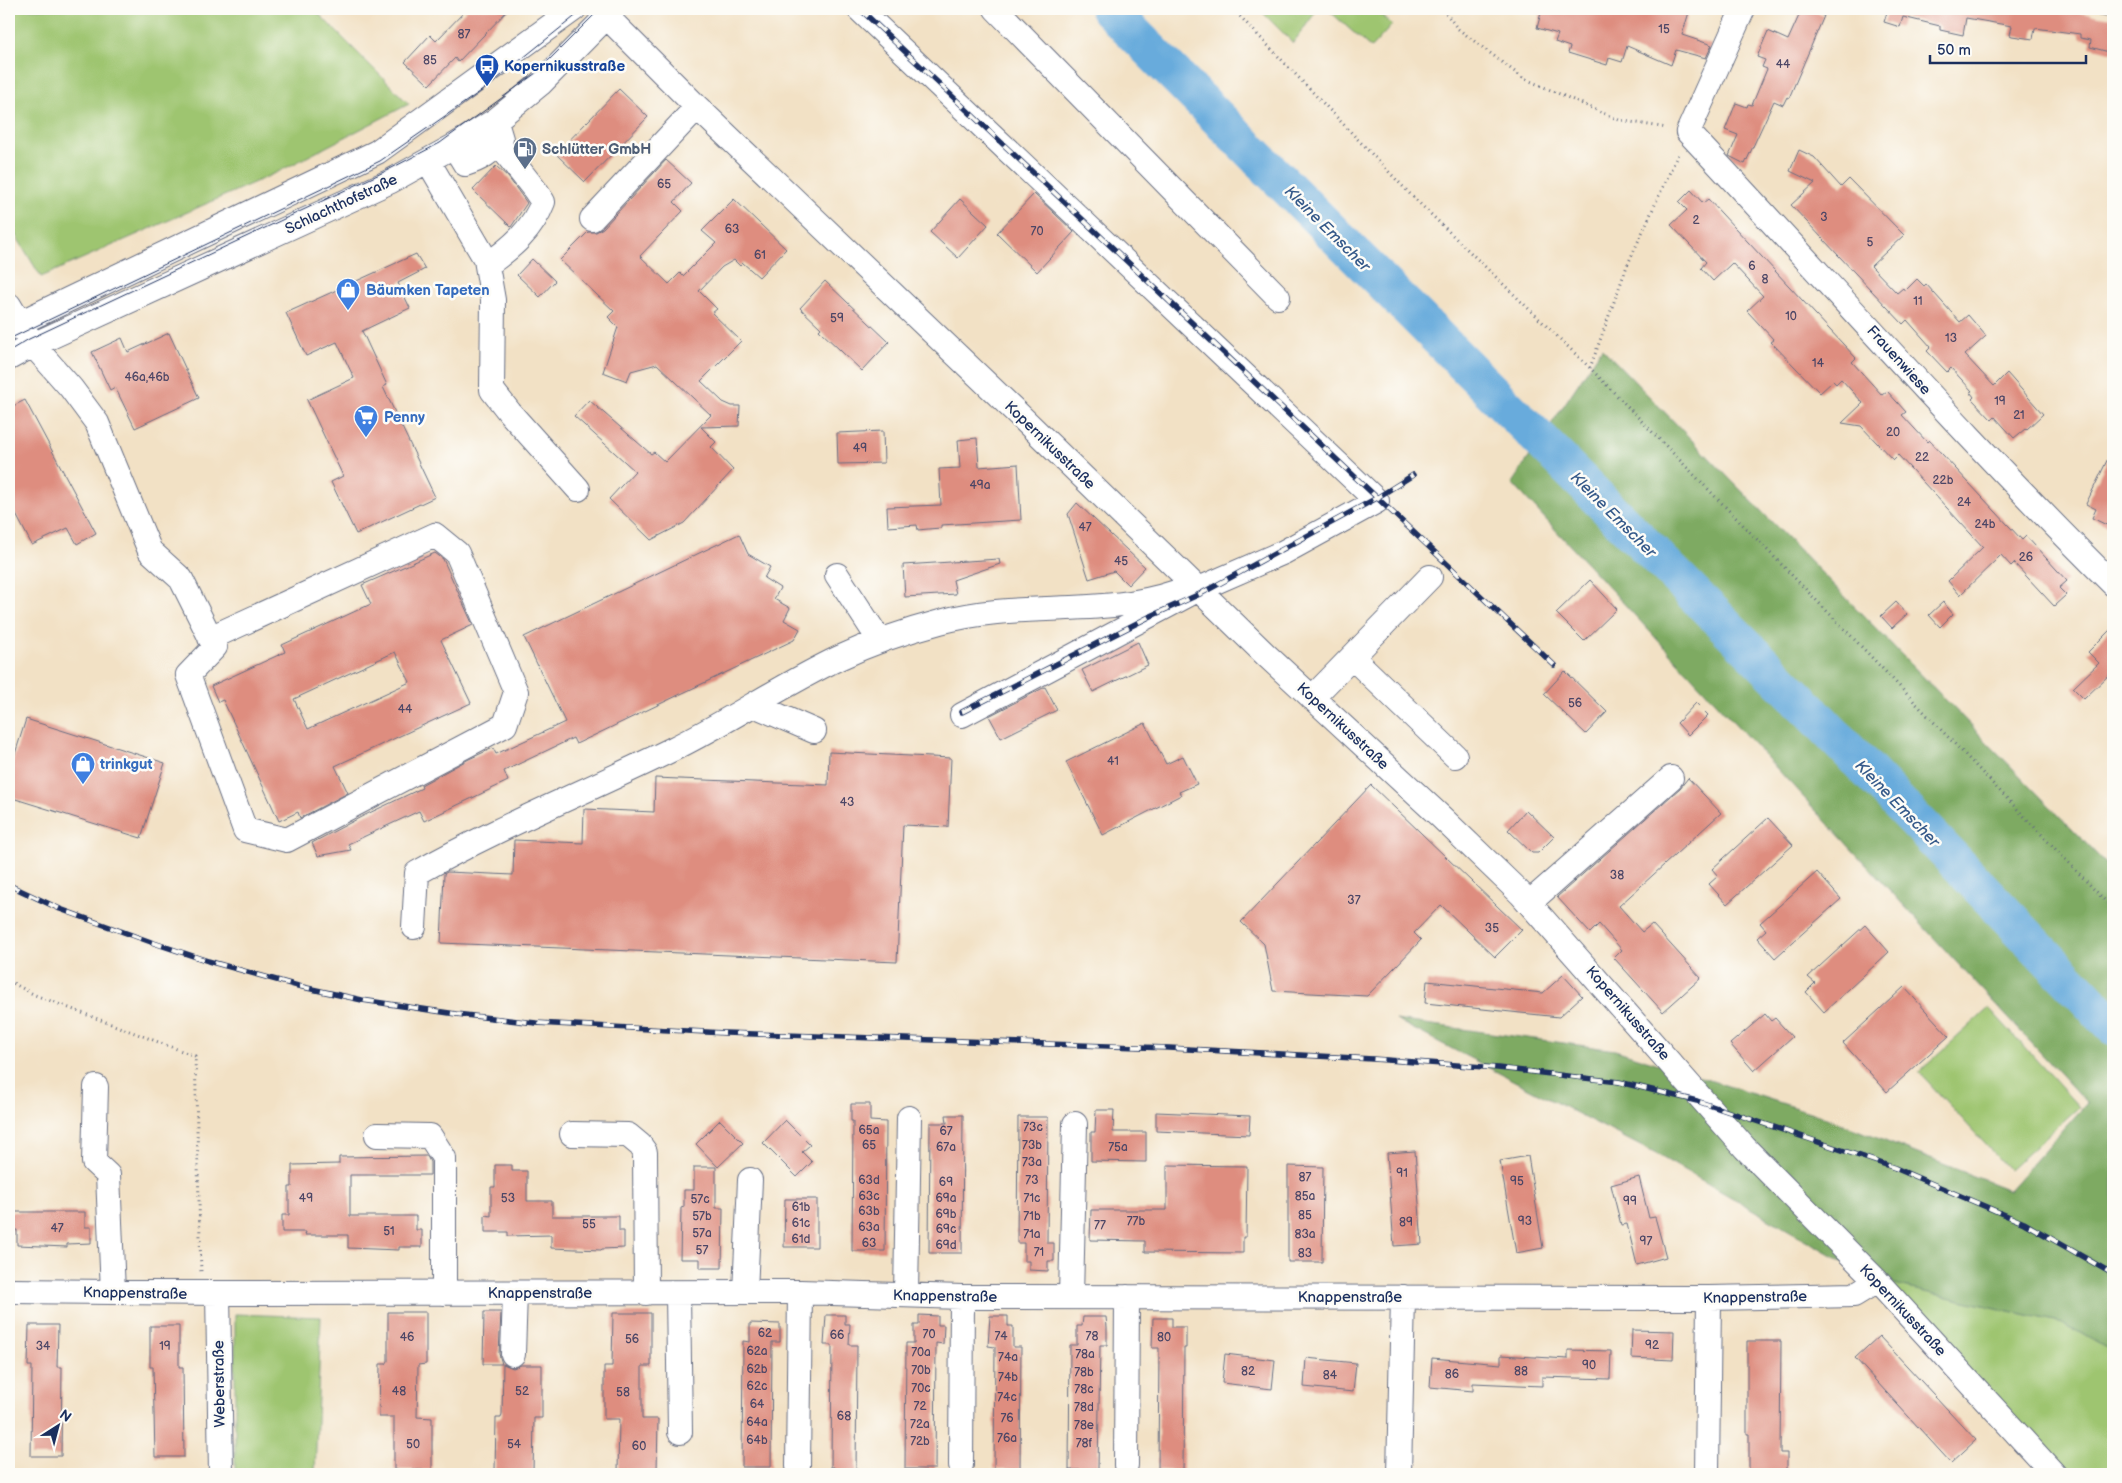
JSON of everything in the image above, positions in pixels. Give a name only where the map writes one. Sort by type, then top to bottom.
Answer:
[{"type":"street","name":"Schlachthofstraße","points":[[9,358],[19,326],[377,152],[574,9]]},
{"type":"street","points":[[859,9],[1377,501],[1284,552],[1197,588],[962,715]]},
{"type":"street","points":[[996,9],[1278,297]]},
{"type":"street","points":[[1688,132],[1742,9]]},
{"type":"street","name":"Schlachthofstraße","points":[[19,326],[391,181],[454,146],[497,132],[607,11]]},
{"type":"street","name":"Kopernikusstraße","points":[[607,11],[697,107],[1312,698],[1442,817],[1529,903],[1745,1148],[1877,1281],[2054,1474]]},
{"type":"street","points":[[592,219],[697,107]]},
{"type":"street","points":[[487,265],[514,246],[538,214],[543,202],[497,132]]},
{"type":"street","name":"Frauenwiese","points":[[1688,132],[1819,271],[2002,473],[2112,582]]},
{"type":"street","points":[[428,160],[486,260],[493,300],[492,390],[578,489]]},
{"type":"street","points":[[19,326],[71,388],[97,423],[150,551],[181,579],[210,638],[215,647],[188,675],[245,830],[286,840],[505,725],[516,692],[457,553],[436,535],[210,638]]},
{"type":"street","points":[[837,575],[880,641]]},
{"type":"street","points":[[1312,698],[1430,577]]},
{"type":"street","points":[[414,927],[417,873],[476,841],[674,749],[839,658],[880,641],[941,621],[970,615],[1016,609],[1102,607],[1153,599],[1197,588]]},
{"type":"street","points":[[1352,657],[1455,756]]},
{"type":"street","points":[[754,705],[814,731]]},
{"type":"street","points":[[1529,903],[1671,778]]},
{"type":"street","points":[[96,1087],[94,1162],[108,1175],[113,1292]]},
{"type":"street","points":[[906,1295],[909,1118]]},
{"type":"street","points":[[1071,1297],[1074,1124]]},
{"type":"street","points":[[377,1134],[430,1136],[444,1158],[444,1293]]},
{"type":"street","points":[[572,1134],[628,1135],[640,1145],[644,1152],[646,1293]]},
{"type":"street","points":[[745,1292],[750,1180]]},
{"type":"street","name":"Knappenstraße","points":[[9,1291],[209,1293],[800,1292],[962,1297],[1709,1298],[1854,1295],[1877,1281]]},
{"type":"street","points":[[798,1466],[800,1292]]},
{"type":"street","name":"Weberstraße","points":[[209,1293],[221,1474]]},
{"type":"street","points":[[513,1354],[516,1293]]},
{"type":"street","points":[[678,1293],[680,1432]]},
{"type":"street","points":[[1126,1465],[1127,1296]]},
{"type":"street","points":[[961,1465],[962,1297]]},
{"type":"street","points":[[1399,1474],[1403,1297]]},
{"type":"street","points":[[1707,1474],[1709,1298]]},
{"type":"path","points":[[1233,9],[1412,196],[1590,368],[2113,909]]},
{"type":"path","points":[[1443,9],[1457,28],[1523,78],[1619,120],[1688,132],[1627,266],[1590,368]]},
{"type":"path","points":[[9,981],[35,994],[195,1056],[209,1293]]},
{"type":"green space","points":[[9,9],[314,9],[409,104],[278,172],[41,277],[9,224]]},
{"type":"green space","points":[[1259,9],[1318,9],[1293,43]]},
{"type":"green space","points":[[1327,9],[1374,9],[1392,25],[1371,48]]},
{"type":"green space","points":[[1602,348],[2113,871],[2113,1352],[2063,1323],[1877,1281],[1656,1154],[1396,1020],[1615,1050],[1819,1115],[2009,1190],[2087,1103],[1512,483]]},
{"type":"green space","points":[[1989,1008],[2079,1107],[2009,1170],[1919,1072]]},
{"type":"green space","points":[[1877,1281],[2063,1323],[2113,1352],[2113,1474],[2054,1474]]},
{"type":"green space","points":[[235,1314],[321,1317],[315,1474],[235,1474]]},
{"type":"building","points":[[467,9],[509,9],[458,62],[455,58],[429,85],[405,62],[430,35],[436,41]]},
{"type":"building","points":[[1542,9],[1690,9],[1682,35],[1712,45],[1706,58],[1676,50],[1671,65],[1627,46],[1622,62],[1609,58],[1607,65],[1568,53],[1570,47],[1555,42],[1558,34],[1537,28]]},
{"type":"building","points":[[1802,9],[1808,9],[1824,16],[1789,98],[1787,97],[1783,105],[1774,101],[1745,164],[1729,156],[1738,135],[1725,130],[1736,103],[1747,107],[1748,104],[1752,105],[1767,69],[1762,67],[1765,60],[1757,57],[1768,31],[1788,40]]},
{"type":"building","points":[[1888,9],[2075,9],[2074,12],[2113,18],[2113,53],[2090,47],[2091,40],[2080,38],[2080,34],[2035,28],[2033,39],[2010,35],[2012,26],[1966,18],[1963,35],[1940,30],[1940,26],[1903,17],[1900,27],[1884,22]]},
{"type":"building","points":[[619,89],[648,117],[585,182],[556,154]]},
{"type":"building","points":[[1799,150],[1814,157],[1841,187],[1849,179],[1904,235],[1871,266],[1897,293],[1903,288],[1905,291],[1917,279],[1924,286],[1926,284],[1960,322],[1968,315],[1986,336],[1965,355],[1994,386],[2007,373],[2043,414],[2026,430],[2014,438],[1995,417],[1992,420],[1972,399],[1974,397],[1971,393],[1972,391],[1951,368],[1947,372],[1927,351],[1931,347],[1907,320],[1903,324],[1791,205],[1815,183],[1790,171]]},
{"type":"building","points":[[666,160],[691,183],[674,202],[683,211],[640,256],[669,284],[680,273],[683,276],[716,243],[702,231],[734,199],[786,249],[759,277],[743,263],[740,266],[734,260],[722,267],[699,291],[717,309],[712,313],[741,341],[701,381],[723,402],[732,406],[740,406],[739,426],[701,427],[716,442],[711,447],[733,470],[684,523],[651,540],[609,499],[635,471],[574,416],[589,400],[651,454],[654,452],[665,462],[711,415],[657,364],[631,371],[627,381],[603,372],[618,327],[608,317],[614,311],[560,260],[588,232],[596,232],[603,228]]},
{"type":"building","points":[[496,166],[508,177],[527,203],[511,227],[473,190]]},
{"type":"building","points":[[1691,190],[1703,203],[1708,199],[1856,358],[1852,362],[1882,395],[1887,391],[1906,412],[1902,415],[1927,442],[1929,440],[2022,540],[2026,536],[2067,581],[2059,588],[2066,595],[2054,606],[2014,563],[2011,566],[2001,555],[1960,595],[1948,581],[1983,547],[1898,455],[1893,460],[1861,426],[1842,423],[1863,403],[1841,379],[1836,384],[1833,381],[1820,393],[1771,342],[1774,340],[1747,311],[1763,296],[1732,263],[1713,281],[1701,268],[1706,262],[1671,225],[1687,210],[1679,202]]},
{"type":"building","points":[[1034,194],[1074,232],[1037,272],[997,233]]},
{"type":"building","points":[[960,199],[988,225],[958,258],[930,232]]},
{"type":"building","name":"Penny","points":[[416,254],[425,269],[398,283],[410,308],[362,331],[387,385],[383,387],[435,497],[356,534],[331,482],[343,476],[307,400],[354,378],[337,342],[306,356],[286,313]]},
{"type":"building","points":[[532,259],[555,281],[540,297],[517,275]]},
{"type":"building","points":[[825,281],[889,342],[862,371],[819,330],[821,328],[800,308]]},
{"type":"building","points":[[169,333],[199,398],[135,428],[115,387],[110,390],[92,352],[122,338],[128,352]]},
{"type":"building","points":[[25,400],[96,533],[77,544],[68,528],[32,545],[9,501],[9,408]]},
{"type":"building","points":[[883,431],[884,463],[838,464],[837,433]]},
{"type":"building","points":[[977,438],[979,467],[1018,464],[1021,520],[941,525],[941,528],[918,530],[917,525],[888,527],[887,507],[941,505],[939,469],[960,468],[958,440]]},
{"type":"building","points":[[2113,448],[2113,528],[2092,518],[2096,509],[2086,504]]},
{"type":"building","points":[[1077,503],[1145,567],[1128,585],[1114,571],[1089,579],[1068,514]]},
{"type":"building","points":[[739,534],[748,554],[770,567],[764,578],[780,588],[774,599],[790,608],[784,620],[800,629],[794,640],[576,744],[573,738],[504,771],[508,781],[424,821],[419,811],[348,844],[351,850],[318,856],[312,843],[422,788],[421,785],[469,759],[493,748],[496,754],[565,722],[524,637]]},
{"type":"building","points":[[435,553],[443,559],[473,625],[441,640],[471,703],[335,766],[348,793],[300,818],[298,812],[279,821],[223,700],[218,702],[211,686],[285,652],[282,645],[371,604],[362,585]],"holes":[[[395,652],[410,682],[308,729],[294,699]]]},
{"type":"building","points":[[999,559],[1000,564],[953,580],[956,594],[905,597],[903,565]]},
{"type":"building","points":[[1590,580],[1617,609],[1584,641],[1556,613]]},
{"type":"building","points":[[1896,602],[1907,614],[1892,628],[1881,616]]},
{"type":"building","points":[[1943,602],[1953,614],[1940,627],[1929,615]]},
{"type":"building","points":[[2113,627],[2113,677],[2110,674],[2084,699],[2073,688],[2099,663],[2088,652]]},
{"type":"building","points":[[1138,642],[1148,665],[1093,692],[1082,670]]},
{"type":"building","points":[[1565,671],[1607,712],[1586,734],[1544,694]]},
{"type":"building","points":[[1045,687],[1057,710],[1001,738],[989,716]]},
{"type":"building","points":[[1696,703],[1708,715],[1688,735],[1677,723]]},
{"type":"building","name":"trinkgut","points":[[26,719],[165,763],[141,838],[9,797],[9,773]]},
{"type":"building","points":[[1145,723],[1166,764],[1183,756],[1197,784],[1179,792],[1181,795],[1103,835],[1066,762]]},
{"type":"building","points":[[829,752],[951,758],[948,827],[903,825],[897,962],[441,943],[444,874],[447,872],[513,875],[514,840],[583,843],[584,809],[654,812],[655,778],[828,785]]},
{"type":"building","points":[[1688,778],[1721,813],[1619,906],[1642,932],[1652,924],[1701,978],[1663,1012],[1614,958],[1622,950],[1599,924],[1590,933],[1557,897],[1680,788]]},
{"type":"building","points":[[1371,785],[1522,930],[1495,957],[1441,905],[1414,933],[1421,940],[1367,996],[1273,991],[1264,944],[1241,922]]},
{"type":"building","points":[[1526,810],[1554,837],[1538,853],[1532,853],[1508,830]]},
{"type":"building","points":[[1768,818],[1793,845],[1727,904],[1709,884],[1718,876],[1712,869]]},
{"type":"building","points":[[1817,872],[1841,899],[1775,958],[1757,938],[1766,930],[1760,923]]},
{"type":"building","points":[[1865,925],[1889,952],[1824,1012],[1806,992],[1815,983],[1808,977]]},
{"type":"building","points":[[1563,975],[1582,996],[1559,1017],[1425,1003],[1427,981],[1543,993]]},
{"type":"building","points":[[1904,987],[1949,1036],[1887,1092],[1843,1043]]},
{"type":"building","points":[[1765,1014],[1771,1021],[1775,1018],[1792,1037],[1754,1071],[1730,1044]]},
{"type":"building","points":[[851,1104],[870,1104],[870,1121],[886,1122],[885,1251],[852,1251],[853,1121],[851,1121]]},
{"type":"building","points":[[1096,1110],[1114,1110],[1113,1132],[1146,1132],[1146,1162],[1091,1161],[1091,1132],[1095,1132]]},
{"type":"building","points":[[1156,1112],[1250,1116],[1249,1135],[1156,1131]]},
{"type":"building","points":[[946,1115],[963,1115],[962,1253],[929,1253],[930,1123],[947,1123]]},
{"type":"building","points":[[1018,1117],[1048,1117],[1047,1243],[1054,1243],[1054,1261],[1048,1261],[1048,1271],[1029,1270],[1029,1261],[1024,1261],[1024,1243],[1017,1243]]},
{"type":"building","points":[[720,1120],[743,1143],[718,1167],[696,1144]]},
{"type":"building","points":[[785,1120],[810,1145],[802,1152],[812,1162],[797,1177],[763,1143]]},
{"type":"building","points":[[1415,1151],[1422,1244],[1394,1246],[1387,1153]]},
{"type":"building","points":[[427,1156],[430,1162],[430,1175],[350,1175],[350,1216],[416,1216],[416,1230],[422,1230],[422,1247],[399,1247],[399,1250],[348,1248],[348,1235],[305,1235],[306,1232],[282,1232],[282,1215],[289,1215],[289,1187],[292,1187],[292,1165],[339,1164],[339,1157]]},
{"type":"building","points":[[1528,1156],[1543,1248],[1516,1253],[1500,1161]]},
{"type":"building","points":[[495,1165],[512,1165],[512,1171],[527,1171],[527,1201],[552,1201],[552,1216],[619,1216],[619,1231],[624,1231],[624,1248],[601,1250],[551,1248],[551,1235],[508,1236],[508,1232],[485,1232],[485,1215],[491,1216],[491,1187],[495,1187]]},
{"type":"building","points":[[1167,1165],[1247,1166],[1246,1237],[1243,1237],[1243,1253],[1145,1252],[1145,1241],[1090,1240],[1091,1210],[1167,1210]]},
{"type":"building","points":[[1288,1166],[1323,1167],[1322,1262],[1288,1262]]},
{"type":"building","points":[[694,1167],[716,1167],[716,1208],[723,1208],[722,1268],[700,1268],[700,1259],[680,1259],[681,1208],[684,1207],[684,1190],[694,1190]]},
{"type":"building","points":[[1639,1177],[1649,1218],[1655,1217],[1666,1257],[1637,1265],[1627,1224],[1621,1225],[1611,1185]]},
{"type":"building","points":[[785,1199],[817,1199],[817,1247],[784,1247]]},
{"type":"building","points":[[9,1212],[85,1212],[85,1227],[91,1227],[91,1243],[67,1244],[67,1247],[17,1245],[17,1230],[9,1230]]},
{"type":"building","points":[[388,1312],[426,1312],[426,1364],[418,1365],[417,1417],[432,1418],[432,1470],[394,1470],[394,1417],[379,1417],[380,1364],[386,1364],[388,1361]]},
{"type":"building","points":[[484,1312],[501,1312],[499,1354],[502,1364],[483,1364]]},
{"type":"building","points":[[613,1313],[651,1313],[651,1366],[642,1366],[642,1419],[658,1419],[657,1472],[618,1472],[619,1419],[604,1419],[604,1366],[612,1366]]},
{"type":"building","points":[[826,1315],[845,1315],[845,1324],[850,1324],[849,1345],[857,1345],[856,1474],[834,1474],[834,1467],[831,1467],[832,1345],[824,1345]]},
{"type":"building","points":[[919,1315],[938,1316],[938,1325],[944,1325],[943,1344],[936,1343],[935,1469],[905,1469],[906,1343],[914,1343],[914,1325],[919,1325]]},
{"type":"building","points":[[990,1316],[1008,1316],[1008,1326],[1013,1326],[1013,1347],[1021,1347],[1020,1469],[994,1469],[995,1347],[988,1346]]},
{"type":"building","points":[[1083,1317],[1106,1317],[1107,1327],[1107,1345],[1100,1345],[1098,1470],[1069,1470],[1070,1345],[1077,1345],[1077,1326],[1082,1326]]},
{"type":"building","points":[[1153,1318],[1172,1318],[1172,1327],[1186,1327],[1186,1348],[1184,1348],[1183,1471],[1158,1470],[1159,1348],[1152,1348]]},
{"type":"building","points":[[750,1323],[780,1324],[780,1342],[772,1342],[771,1467],[742,1467],[743,1341],[750,1342]]},
{"type":"building","points":[[29,1325],[58,1325],[57,1367],[62,1367],[61,1456],[31,1456],[32,1366],[28,1366]]},
{"type":"building","points":[[150,1326],[179,1326],[179,1367],[183,1367],[184,1457],[155,1457],[153,1367],[150,1367]]},
{"type":"building","points":[[1632,1330],[1674,1331],[1673,1360],[1631,1358]]},
{"type":"building","points":[[1879,1336],[1976,1440],[1951,1463],[1855,1358]]},
{"type":"building","points":[[1747,1341],[1781,1341],[1780,1453],[1787,1453],[1787,1474],[1749,1474]]},
{"type":"building","points":[[1568,1350],[1611,1351],[1610,1379],[1542,1377],[1542,1386],[1473,1383],[1473,1391],[1430,1387],[1432,1358],[1501,1364],[1501,1355],[1568,1359]]},
{"type":"building","points":[[1225,1354],[1275,1360],[1272,1389],[1222,1383]]},
{"type":"building","points":[[1306,1358],[1356,1363],[1353,1392],[1304,1387]]},
{"type":"building","points":[[503,1364],[513,1368],[521,1365],[542,1365],[542,1418],[534,1418],[533,1472],[495,1471],[496,1418],[501,1418],[502,1414]]},
{"type":"waterway","name":"Kleine Emscher","points":[[1109,9],[1801,701],[2113,1026]]},
{"type":"tram line","points":[[9,339],[380,161],[487,87],[584,9]]},
{"type":"tram line","points":[[9,351],[29,339],[386,171],[440,143],[536,73],[600,9]]},
{"type":"railway","points":[[860,9],[1554,665]]},
{"type":"railway","points":[[962,712],[1149,617],[1202,593],[1375,499],[1413,475]]},
{"type":"railway","points":[[9,885],[60,909],[208,961],[298,986],[362,1000],[456,1014],[536,1023],[725,1033],[1169,1048],[1373,1059],[1498,1068],[1619,1082],[1697,1101],[1895,1168],[2024,1223],[2113,1274]]},
{"type":"place","name":"Kopernikusstraße","points":[[487,87]]},
{"type":"place","name":"Schlütter GmbH","points":[[525,170]]},
{"type":"place","name":"Bäumken Tapeten","points":[[348,311]]},
{"type":"place","name":"Penny","points":[[366,438]]},
{"type":"place","name":"trinkgut","points":[[83,785]]}]
